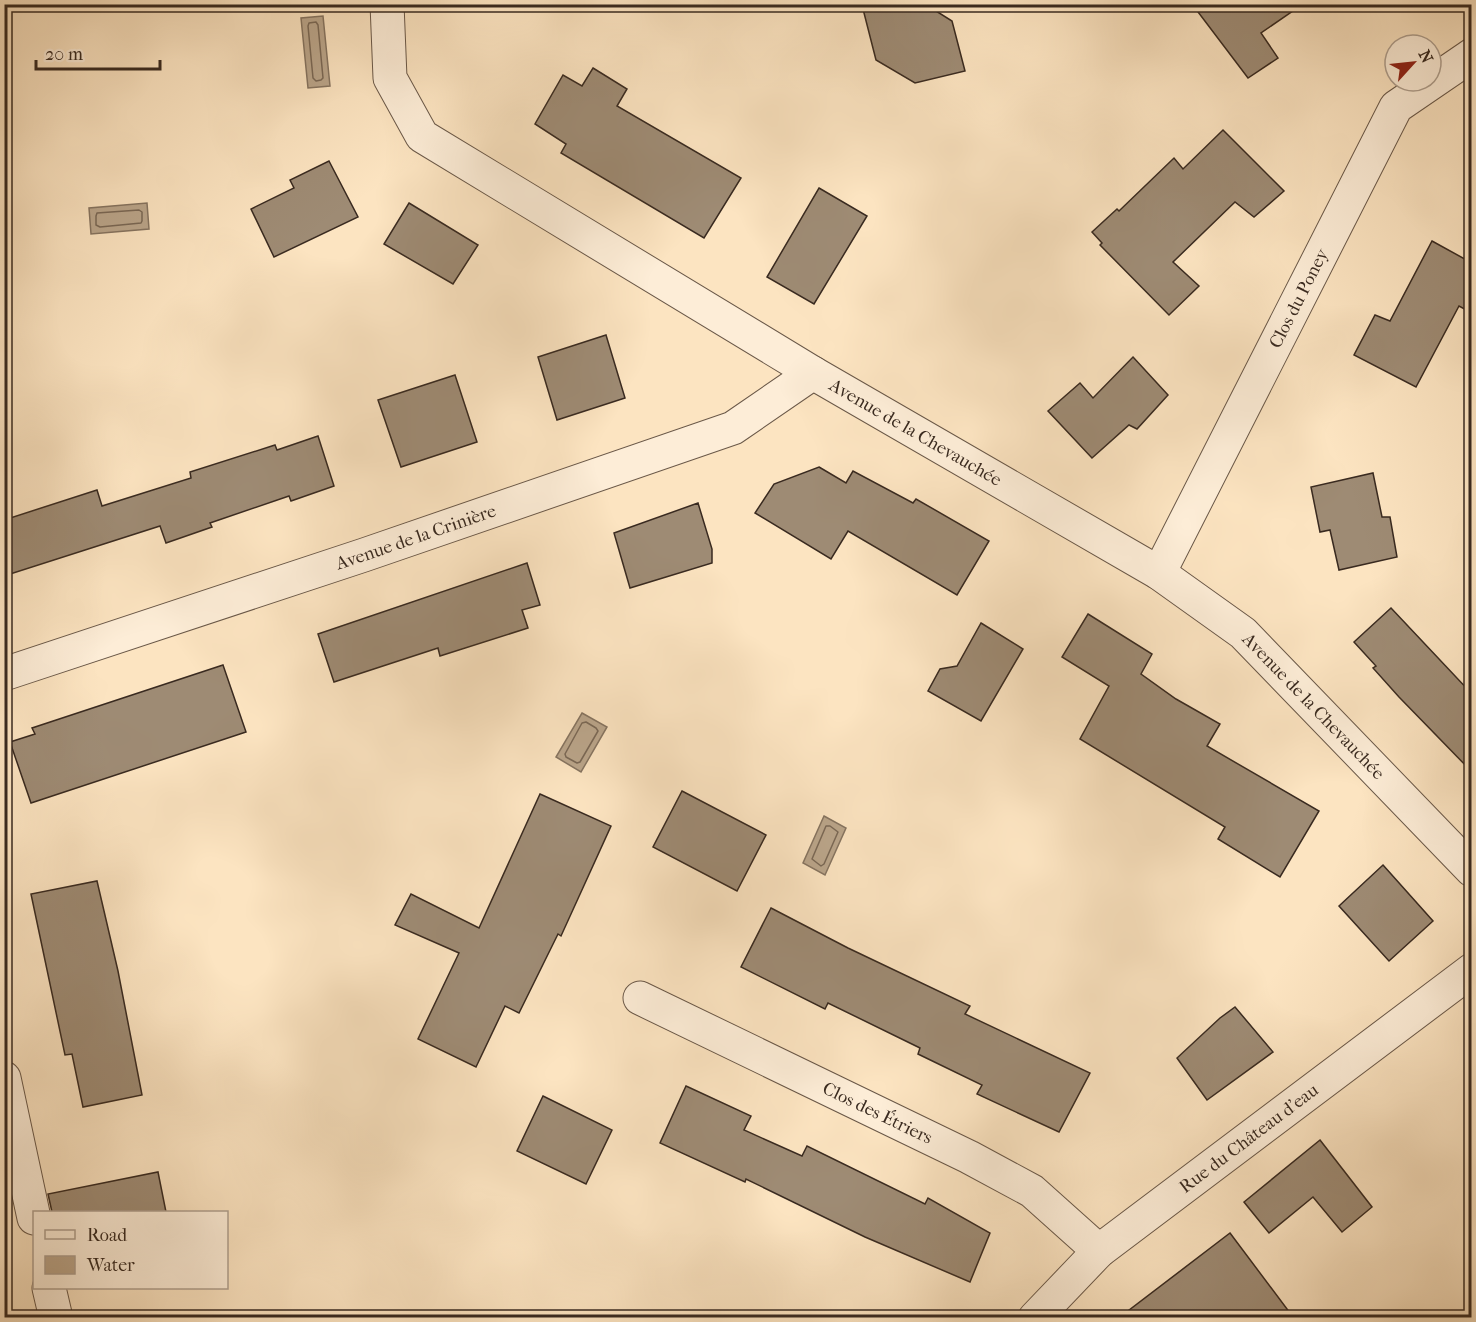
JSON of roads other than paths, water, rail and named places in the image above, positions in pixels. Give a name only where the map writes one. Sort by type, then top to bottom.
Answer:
[{"type":"street","name":"Avenue de la Chevauchée","points":[[387,4],[390,78],[422,136],[813,373],[1159,573],[1243,633],[1472,870]]},
{"type":"street","name":"Clos du Poney","points":[[1159,573],[1396,107],[1472,55]]},
{"type":"street","name":"Avenue de la Crinière","points":[[4,674],[375,551],[733,428],[813,373]]},
{"type":"street","name":"Rue du Château d'eau","points":[[1035,1317],[1099,1251],[1472,970]]},
{"type":"street","name":"Clos des Étriers","points":[[640,998],[969,1157],[1032,1191],[1099,1251]]},
{"type":"street","points":[[4,1078],[33,1213]]},
{"type":"street","points":[[50,1289],[56,1317]]},
{"type":"water","points":[[323,16],[330,86],[308,88],[301,18]]},
{"type":"water","points":[[147,203],[149,229],[91,234],[89,208]]},
{"type":"water","points":[[582,713],[607,727],[581,772],[556,757]]},
{"type":"water","points":[[824,816],[846,828],[825,875],[803,863]]}]
